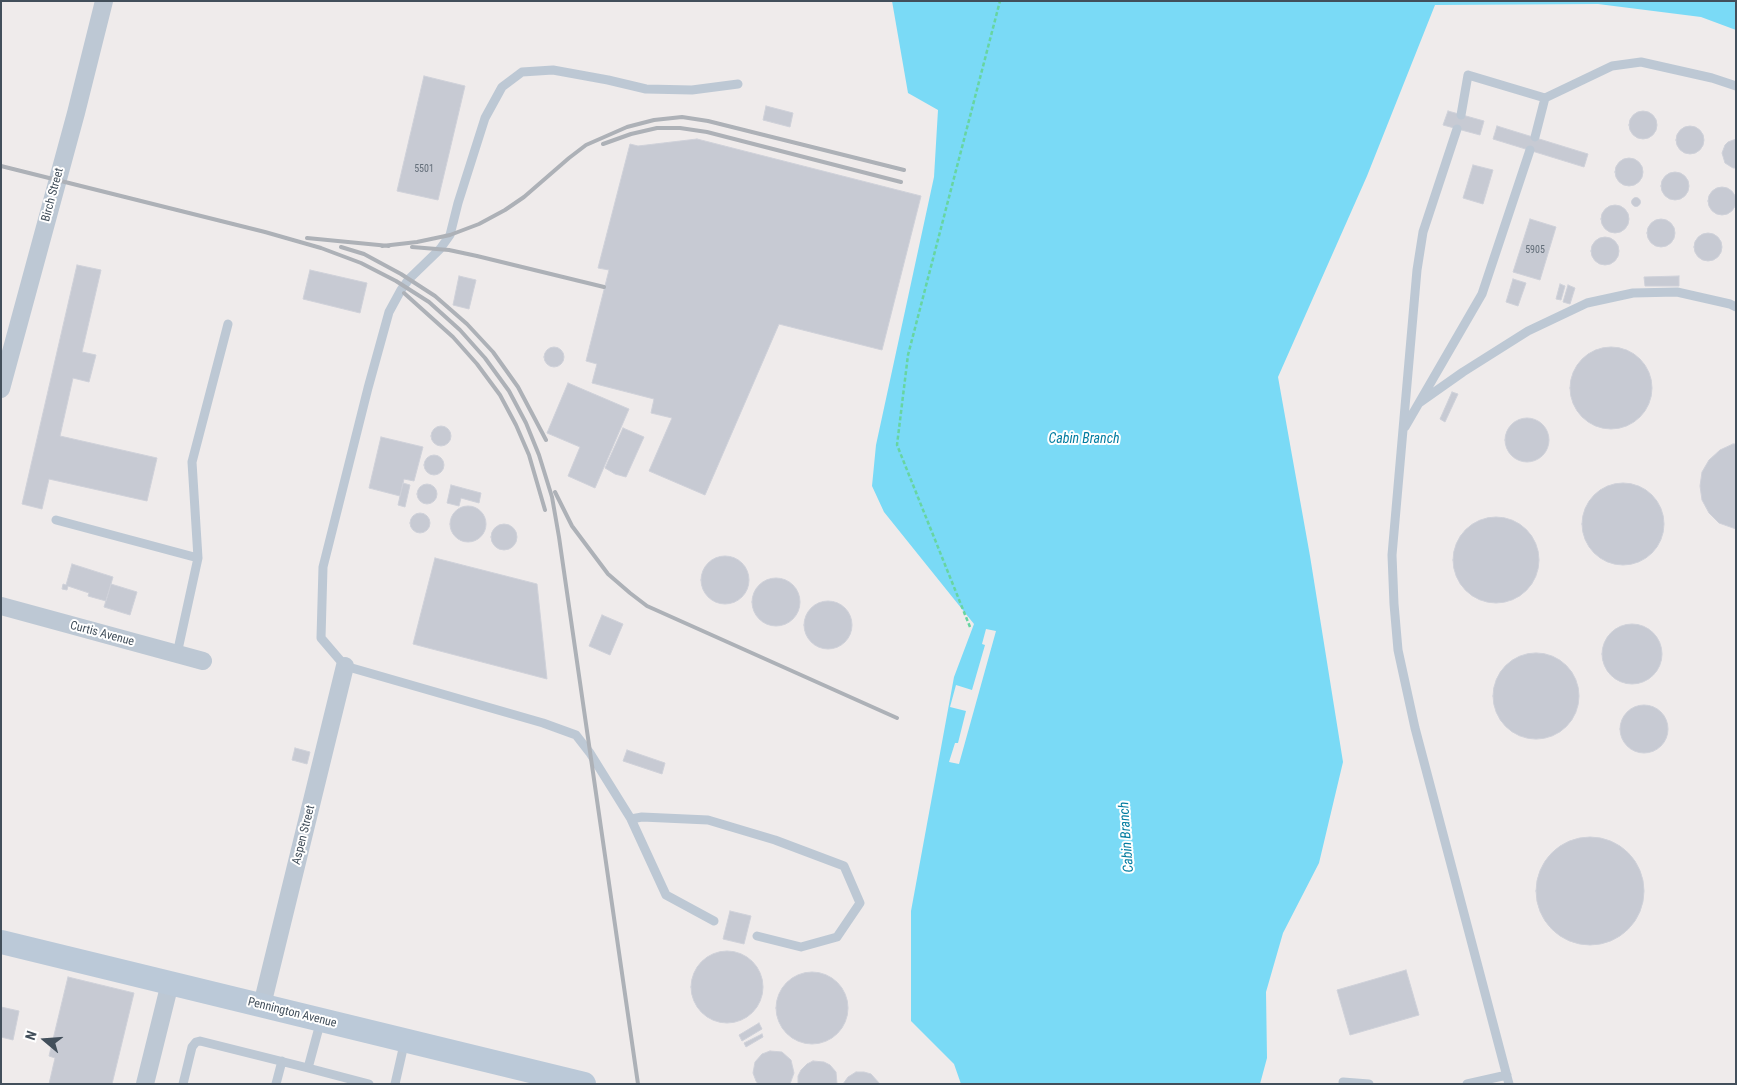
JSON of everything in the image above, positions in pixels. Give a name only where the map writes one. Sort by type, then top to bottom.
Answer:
[{"type":"main road","name":"Pennington Avenue","points":[[1,942],[584,1084]]},
{"type":"street","name":"Birch Street","points":[[1,389],[76,113],[104,1]]},
{"type":"street","name":"Curtis Avenue","points":[[1,606],[203,661]]},
{"type":"street","name":"Aspen Street","points":[[262,1005],[345,666]]},
{"type":"street","points":[[145,1084],[170,983]]},
{"type":"lane","points":[[1461,115],[1468,75],[1545,98],[1612,66],[1641,62],[1712,78],[1736,86]]},
{"type":"lane","points":[[714,921],[666,895],[631,819],[590,753],[576,735],[543,723],[345,666],[321,638],[324,567],[368,388],[390,312],[400,290],[440,249],[450,235],[485,118],[502,87],[522,72],[553,70],[646,89],[692,90],[738,84]]},
{"type":"lane","points":[[1534,138],[1545,98]]},
{"type":"lane","points":[[1457,129],[1423,232],[1417,270],[1392,555],[1398,650],[1415,728],[1508,1079],[1467,1084]]},
{"type":"lane","points":[[1403,430],[1482,294],[1530,150]]},
{"type":"lane","points":[[1419,403],[1463,372],[1528,331],[1587,303],[1634,293],[1678,292],[1736,307]]},
{"type":"lane","points":[[177,654],[198,558],[192,462],[228,324]]},
{"type":"lane","points":[[56,520],[198,558]]},
{"type":"lane","points":[[631,819],[642,817],[708,820],[775,840],[844,866],[860,903],[836,937],[801,947],[757,936]]},
{"type":"lane","points":[[308,1068],[321,1020]]},
{"type":"lane","points":[[395,1084],[405,1040]]},
{"type":"lane","points":[[183,1084],[192,1047],[196,1042],[200,1041],[369,1084]]},
{"type":"lane","points":[[276,1084],[282,1061]]},
{"type":"lane","points":[[1343,1082],[1369,1084]]},
{"type":"path","points":[[970,627],[897,445],[908,354],[1000,1]]},
{"type":"water","name":"Cabin Branch","points":[[892,1],[1736,1],[1736,30],[1701,17],[1598,4],[1435,5],[1367,176],[1278,377],[1310,556],[1343,762],[1319,863],[1283,933],[1266,992],[1267,1058],[1260,1084],[961,1084],[954,1064],[911,1021],[911,911],[954,677],[974,624],[884,512],[872,486],[876,445],[934,177],[938,110],[908,93]]},
{"type":"pier","points":[[986,629],[996,631],[959,764],[949,762],[955,743],[958,743],[966,711],[950,707],[956,685],[972,690],[985,645],[982,644]]},
{"type":"building","points":[[424,76],[465,86],[438,200],[397,191]]},
{"type":"building","points":[[766,106],[793,113],[790,127],[763,120]]},
{"type":"building","points":[[1448,111],[1484,121],[1480,135],[1443,125]]},
{"type":"building","points":[[1643,111],[1653,115],[1657,125],[1653,135],[1643,139],[1633,135],[1629,125],[1633,115]]},
{"type":"building","points":[[1497,126],[1588,154],[1584,167],[1493,139]]},
{"type":"building","points":[[1690,126],[1700,130],[1704,140],[1700,150],[1690,154],[1680,150],[1676,140],[1680,130]]},
{"type":"building","points":[[697,139],[921,196],[882,350],[779,324],[705,495],[649,471],[672,418],[651,413],[654,399],[592,383],[597,364],[586,361],[609,270],[598,268],[630,144],[638,146]]},
{"type":"building","points":[[1736,139],[1736,168],[1733,168],[1725,163],[1722,153],[1728,142]]},
{"type":"building","points":[[1629,158],[1639,162],[1643,172],[1639,182],[1629,186],[1619,182],[1615,172],[1619,162]]},
{"type":"building","points":[[1473,165],[1493,170],[1483,204],[1463,198]]},
{"type":"building","points":[[1675,172],[1685,176],[1689,186],[1685,196],[1675,200],[1665,196],[1661,186],[1665,176]]},
{"type":"building","points":[[1722,187],[1732,191],[1736,201],[1732,211],[1722,215],[1712,211],[1708,201],[1712,191]]},
{"type":"building","points":[[1636,197],[1641,202],[1636,207],[1631,202]]},
{"type":"building","points":[[1615,205],[1625,209],[1629,219],[1625,229],[1615,233],[1605,229],[1601,219],[1605,209]]},
{"type":"building","points":[[1530,219],[1556,227],[1540,280],[1513,272]]},
{"type":"building","points":[[1661,219],[1671,223],[1675,233],[1671,243],[1661,247],[1651,243],[1647,233],[1651,223]]},
{"type":"building","points":[[1708,233],[1718,237],[1722,247],[1718,257],[1708,261],[1698,257],[1694,247],[1698,237]]},
{"type":"building","points":[[1605,237],[1615,241],[1619,251],[1615,261],[1605,265],[1595,261],[1591,251],[1595,241]]},
{"type":"building","points":[[77,265],[101,270],[82,352],[96,355],[89,382],[73,378],[60,436],[157,458],[147,501],[49,479],[42,509],[22,504]]},
{"type":"building","points":[[310,270],[367,283],[360,313],[303,299]]},
{"type":"building","points":[[459,276],[476,280],[469,309],[453,305]]},
{"type":"building","points":[[1679,276],[1679,286],[1645,286],[1644,277]]},
{"type":"building","points":[[1513,279],[1526,283],[1518,306],[1506,302]]},
{"type":"building","points":[[1560,284],[1565,286],[1561,300],[1556,299]]},
{"type":"building","points":[[1568,285],[1575,288],[1570,304],[1563,302]]},
{"type":"building","points":[[554,347],[561,350],[564,357],[561,364],[554,367],[547,364],[544,357],[547,350]]},
{"type":"building","points":[[1603,347],[1619,347],[1634,354],[1645,365],[1652,380],[1649,404],[1640,417],[1619,429],[1603,429],[1588,422],[1577,411],[1570,396],[1570,380],[1577,365],[1588,354]]},
{"type":"building","points":[[568,383],[629,409],[595,488],[568,476],[580,447],[547,433]]},
{"type":"building","points":[[1452,392],[1458,394],[1445,422],[1440,419]]},
{"type":"building","points":[[1523,418],[1531,418],[1543,424],[1549,440],[1543,456],[1531,462],[1523,462],[1511,456],[1505,444],[1505,436],[1511,424]]},
{"type":"building","points":[[441,426],[448,429],[451,436],[448,443],[441,446],[434,443],[431,436],[434,429]]},
{"type":"building","points":[[623,428],[644,437],[626,477],[615,474],[605,468]]},
{"type":"building","points":[[381,437],[423,447],[414,481],[404,479],[400,496],[369,488]]},
{"type":"building","points":[[1736,444],[1736,529],[1719,523],[1709,513],[1702,500],[1700,486],[1702,472],[1709,460],[1720,450]]},
{"type":"building","points":[[434,455],[441,458],[444,465],[441,472],[434,475],[427,472],[424,465],[427,458]]},
{"type":"building","points":[[403,483],[410,485],[405,507],[398,505]]},
{"type":"building","points":[[1623,483],[1639,486],[1652,495],[1661,508],[1664,524],[1661,540],[1652,553],[1639,562],[1623,565],[1607,562],[1594,553],[1585,540],[1582,524],[1585,508],[1594,495],[1607,486]]},
{"type":"building","points":[[427,484],[434,487],[437,494],[434,501],[427,504],[420,501],[417,494],[420,487]]},
{"type":"building","points":[[451,485],[481,493],[479,503],[461,498],[459,506],[447,503]]},
{"type":"building","points":[[468,506],[480,512],[486,524],[480,536],[468,542],[456,536],[450,524],[456,512]]},
{"type":"building","points":[[420,513],[427,516],[430,523],[427,530],[420,533],[413,530],[410,523],[413,516]]},
{"type":"building","points":[[1496,517],[1512,521],[1526,530],[1535,544],[1539,560],[1535,576],[1526,590],[1512,599],[1496,603],[1480,599],[1466,590],[1457,576],[1453,560],[1457,544],[1466,530],[1480,521]]},
{"type":"building","points":[[504,524],[513,528],[517,537],[513,546],[504,550],[495,546],[491,537],[495,528]]},
{"type":"building","points":[[720,556],[730,556],[742,563],[749,575],[749,585],[742,597],[730,604],[720,604],[712,600],[705,593],[701,585],[701,575],[705,567],[712,560]]},
{"type":"building","points":[[435,558],[537,584],[547,679],[413,644]]},
{"type":"building","points":[[72,564],[113,577],[106,601],[88,596],[89,593],[68,586],[67,590],[62,589],[63,584],[66,585]]},
{"type":"building","points":[[776,578],[785,580],[793,585],[798,593],[800,602],[798,611],[793,619],[785,624],[776,626],[767,624],[759,619],[754,611],[752,602],[754,593],[759,585],[767,580]]},
{"type":"building","points":[[111,584],[137,592],[130,615],[104,607]]},
{"type":"building","points":[[828,601],[837,603],[845,608],[850,616],[852,625],[850,634],[845,642],[837,647],[828,649],[819,647],[811,642],[806,634],[804,625],[806,616],[811,608],[819,603]]},
{"type":"building","points":[[602,615],[623,624],[610,655],[589,646]]},
{"type":"building","points":[[1632,624],[1649,629],[1657,637],[1662,654],[1657,671],[1649,679],[1632,684],[1615,679],[1607,671],[1602,654],[1607,637],[1615,629]]},
{"type":"building","points":[[1536,653],[1560,660],[1572,672],[1579,696],[1572,720],[1560,732],[1536,739],[1512,732],[1500,720],[1493,696],[1500,672],[1512,660]]},
{"type":"building","points":[[1644,705],[1653,707],[1661,712],[1666,720],[1668,729],[1666,738],[1661,746],[1653,751],[1644,753],[1635,751],[1627,746],[1622,738],[1620,729],[1622,720],[1627,712],[1635,707]]},
{"type":"building","points":[[295,748],[310,752],[307,764],[292,760]]},
{"type":"building","points":[[627,750],[665,763],[662,774],[623,761]]},
{"type":"building","points":[[1590,837],[1611,841],[1628,853],[1640,870],[1644,891],[1640,912],[1628,929],[1611,941],[1590,945],[1569,941],[1552,929],[1540,912],[1536,891],[1540,870],[1552,853],[1569,841]]},
{"type":"building","points":[[730,911],[751,916],[744,944],[723,939]]},
{"type":"building","points":[[727,951],[747,957],[757,967],[763,987],[757,1007],[747,1017],[727,1023],[707,1017],[697,1007],[691,987],[697,967],[707,957]]},
{"type":"building","points":[[1406,970],[1419,1015],[1350,1035],[1337,990]]},
{"type":"building","points":[[812,972],[832,978],[842,988],[848,1008],[842,1028],[832,1038],[812,1044],[792,1038],[782,1028],[776,1008],[782,988],[792,978]]},
{"type":"building","points":[[68,977],[134,993],[112,1084],[49,1084],[55,1058],[49,1056]]},
{"type":"building","points":[[1,1007],[19,1011],[13,1040],[1,1037]]},
{"type":"building","points":[[759,1023],[762,1029],[742,1041],[739,1035]]},
{"type":"building","points":[[762,1034],[763,1037],[746,1047],[744,1043]]},
{"type":"building","points":[[770,1051],[782,1052],[791,1060],[794,1073],[790,1084],[758,1084],[756,1081],[753,1073],[755,1062],[762,1054]]},
{"type":"building","points":[[813,1061],[824,1062],[830,1065],[836,1072],[837,1084],[798,1084],[798,1076],[801,1070]]},
{"type":"building","points":[[856,1072],[871,1074],[880,1084],[843,1084],[848,1077]]},
{"type":"railway","points":[[382,246],[417,242],[450,235],[479,224],[524,197],[586,145],[627,127],[654,120],[682,117],[708,121],[904,170]]},
{"type":"railway","points":[[603,144],[631,134],[657,128],[680,128],[707,132],[901,182]]},
{"type":"railway","points":[[1,166],[265,232],[321,248],[361,263],[396,281],[429,302],[460,330],[485,358],[509,391],[526,423],[539,455],[552,497],[638,1084]]},
{"type":"railway","points":[[307,238],[389,246]]},
{"type":"railway","points":[[341,247],[364,254],[401,274],[435,296],[467,324],[493,352],[518,387],[546,440]]},
{"type":"railway","points":[[412,247],[449,250],[604,287]]},
{"type":"railway","points":[[404,293],[453,337],[477,364],[500,395],[529,455],[545,510]]},
{"type":"railway","points":[[555,492],[572,526],[608,574],[647,606],[897,718]]}]
